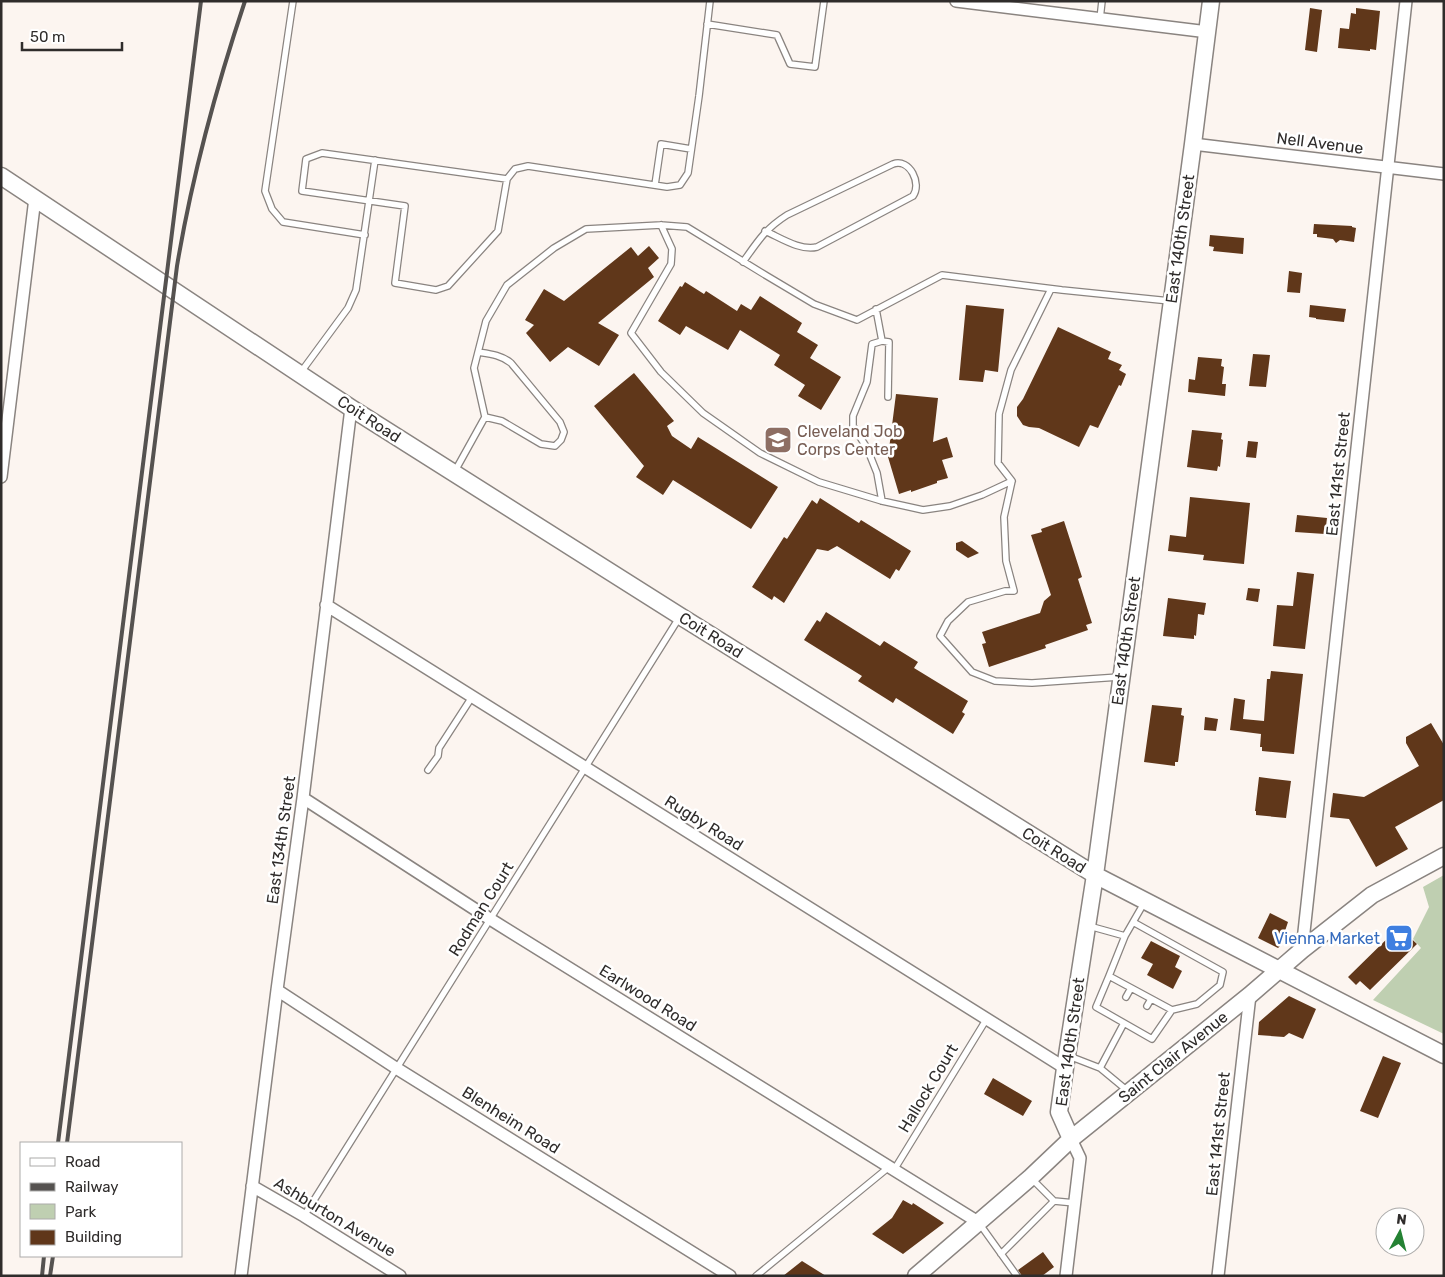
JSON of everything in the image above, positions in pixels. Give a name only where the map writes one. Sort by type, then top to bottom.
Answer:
[{"type":"street","points":[[956,1],[999,4],[1208,32]]},
{"type":"street","name":"East 140th Street","points":[[1066,1276],[1080,1158],[1059,1112],[1095,875],[1211,1]]},
{"type":"street","name":"East 141st Street","points":[[1302,950],[1406,1]]},
{"type":"street","name":"Nell Avenue","points":[[1193,144],[1444,174]]},
{"type":"street","name":"Coit Road","points":[[1,176],[351,408],[1095,875],[1444,1055]]},
{"type":"street","points":[[1,477],[35,198]]},
{"type":"street","name":"East 134th Street","points":[[241,1276],[351,408]]},
{"type":"street","name":"Rugby Road","points":[[326,605],[986,1020],[1066,1062]]},
{"type":"street","name":"Earlwood Road","points":[[303,798],[490,919],[978,1222]]},
{"type":"street","name":"Saint Clair Avenue","points":[[916,1276],[1031,1177],[1071,1139],[1250,995],[1302,950],[1372,895],[1444,856]]},
{"type":"street","name":"Blenheim Road","points":[[277,990],[396,1068],[730,1276]]},
{"type":"street","name":"East 141st Street","points":[[1218,1276],[1250,995]]},
{"type":"street","name":"Ashburton Avenue","points":[[252,1186],[400,1276]]},
{"type":"lane","points":[[293,1],[265,191],[272,209],[283,222],[365,235]]},
{"type":"lane","points":[[507,179],[322,153],[306,159],[302,191],[405,206],[395,283],[436,290],[448,286],[498,231],[507,179],[515,169],[528,166],[667,187],[680,185],[688,173],[692,149],[710,1]]},
{"type":"lane","points":[[707,24],[777,34],[790,64],[815,67],[824,1]]},
{"type":"lane","points":[[1100,19],[1102,1]]},
{"type":"lane","points":[[655,185],[661,144],[692,149]]},
{"type":"lane","points":[[300,373],[348,308],[356,290],[375,160]]},
{"type":"lane","points":[[743,262],[765,230],[787,215],[898,162],[904,163],[909,168],[916,185],[917,191],[913,196],[811,248],[800,246],[765,230]]},
{"type":"lane","points":[[454,473],[486,417],[474,368],[486,321],[507,285],[554,248],[586,229],[661,225],[687,226],[814,304],[856,320],[942,275],[1051,289],[1172,301]]},
{"type":"lane","points":[[661,225],[672,249],[671,264],[631,333],[661,372],[703,413],[760,453],[819,482],[923,510],[950,506],[982,495],[1012,481]]},
{"type":"lane","points":[[1012,481],[998,463],[999,414],[1011,370],[1051,289]]},
{"type":"lane","points":[[876,309],[882,342]]},
{"type":"lane","points":[[882,500],[877,473],[867,448],[853,426],[853,416],[866,382],[872,344],[889,342],[888,397]]},
{"type":"lane","points":[[478,352],[497,354],[511,363],[560,422],[564,432],[561,440],[555,446],[541,444],[502,421],[486,417]]},
{"type":"lane","points":[[1012,481],[1004,517],[1006,561],[1014,591],[1005,591],[968,602],[948,621],[940,636],[972,672],[995,681],[1032,683],[1121,677]]},
{"type":"lane","name":"Rodman Court","points":[[304,1216],[680,616]]},
{"type":"lane","points":[[428,770],[438,756],[439,748],[472,697]]},
{"type":"lane","points":[[1145,901],[1125,936],[1096,1008],[1152,1039],[1172,1010]]},
{"type":"lane","points":[[1109,976],[1172,1010],[1198,1004],[1220,986],[1222,972],[1133,922]]},
{"type":"lane","points":[[1087,925],[1125,936]]},
{"type":"lane","points":[[1126,997],[1131,988]]},
{"type":"lane","points":[[1147,1006],[1151,999]]},
{"type":"lane","points":[[1114,1018],[1118,1012]]},
{"type":"lane","name":"Hallock Court","points":[[756,1276],[892,1169],[986,1020]]},
{"type":"lane","points":[[1134,1029],[1138,1022]]},
{"type":"lane","points":[[1100,1068],[1124,1023]]},
{"type":"lane","points":[[1066,1062],[1100,1068],[1130,1093]]},
{"type":"lane","points":[[1031,1177],[1054,1201],[1075,1203]]},
{"type":"lane","points":[[1001,1254],[1054,1201]]},
{"type":"lane","points":[[978,1222],[1017,1276]]},
{"type":"green space","points":[[1444,875],[1444,1034],[1373,1000],[1421,948],[1413,939],[1429,907],[1423,887]]},
{"type":"building","points":[[1310,8],[1322,10],[1317,52],[1305,50]]},
{"type":"building","points":[[1356,8],[1380,11],[1376,50],[1338,48],[1340,28],[1349,29],[1351,13],[1356,14]]},
{"type":"building","points":[[1314,224],[1352,226],[1356,228],[1354,242],[1340,240],[1336,243],[1333,239],[1317,237],[1317,234],[1313,234]]},
{"type":"building","points":[[1210,235],[1244,238],[1243,254],[1213,251],[1214,247],[1209,246]]},
{"type":"building","points":[[649,246],[659,258],[648,268],[654,277],[598,323],[619,335],[599,366],[568,347],[550,362],[526,333],[534,325],[525,320],[544,289],[564,301],[631,247],[638,256]]},
{"type":"building","points":[[1289,271],[1302,273],[1300,293],[1287,292]]},
{"type":"building","points":[[685,282],[704,294],[706,291],[737,311],[741,304],[751,310],[760,296],[802,323],[797,332],[818,345],[810,358],[841,377],[821,410],[798,396],[805,385],[774,365],[780,355],[740,330],[728,350],[686,326],[680,335],[658,321],[680,286],[682,287]]},
{"type":"building","points":[[966,305],[1004,309],[998,372],[985,370],[983,382],[959,380]]},
{"type":"building","points":[[1310,305],[1346,309],[1344,322],[1309,317]]},
{"type":"building","points":[[1058,327],[1111,352],[1108,359],[1122,365],[1119,370],[1126,374],[1098,428],[1090,425],[1079,447],[1039,428],[1023,425],[1017,416],[1017,407],[1023,399]]},
{"type":"building","points":[[1253,354],[1270,355],[1266,387],[1249,386]]},
{"type":"building","points":[[1198,357],[1222,359],[1221,366],[1224,367],[1222,384],[1226,384],[1225,396],[1188,392],[1189,379],[1195,380]]},
{"type":"building","points":[[634,373],[674,421],[667,426],[672,436],[691,449],[698,437],[778,487],[751,529],[673,480],[663,495],[636,477],[644,466],[594,406]]},
{"type":"building","points":[[896,394],[938,398],[933,442],[947,437],[953,457],[942,460],[948,478],[911,492],[911,490],[899,494],[888,457]]},
{"type":"building","points":[[1192,430],[1222,433],[1220,467],[1218,466],[1217,471],[1187,467]]},
{"type":"building","points":[[1248,441],[1258,442],[1256,458],[1246,457]]},
{"type":"building","points":[[1190,497],[1250,503],[1244,564],[1203,560],[1204,555],[1168,551],[1170,535],[1186,537]]},
{"type":"building","points":[[820,498],[859,523],[861,520],[911,551],[899,571],[896,569],[890,579],[837,546],[828,551],[817,549],[784,603],[774,596],[772,600],[752,587],[784,537],[787,539],[812,500],[817,504]]},
{"type":"building","points":[[1297,515],[1327,518],[1325,534],[1295,532]]},
{"type":"building","points":[[1064,521],[1082,577],[1078,579],[1092,623],[1086,625],[1088,630],[1045,645],[1046,648],[989,667],[982,644],[986,643],[982,632],[1040,613],[1044,601],[1051,595],[1031,535],[1042,532],[1041,529]]},
{"type":"building","points":[[962,541],[979,553],[968,558],[956,550],[956,543]]},
{"type":"building","points":[[1297,572],[1314,574],[1305,649],[1273,646],[1277,605],[1293,606]]},
{"type":"building","points":[[1248,588],[1260,589],[1258,602],[1246,600]]},
{"type":"building","points":[[1168,598],[1206,603],[1204,615],[1198,614],[1196,636],[1194,635],[1194,639],[1163,636]]},
{"type":"building","points":[[826,612],[880,646],[884,641],[918,662],[914,668],[968,701],[962,712],[965,714],[953,734],[896,698],[893,703],[858,681],[862,676],[804,640],[817,620],[820,622]]},
{"type":"building","points":[[1271,671],[1303,674],[1294,754],[1262,751],[1262,747],[1260,747],[1261,734],[1230,730],[1234,698],[1245,700],[1243,719],[1264,721],[1267,679],[1270,679]]},
{"type":"building","points":[[1152,705],[1182,708],[1181,715],[1184,716],[1178,762],[1175,762],[1175,766],[1144,762]]},
{"type":"building","points":[[1205,717],[1218,719],[1216,731],[1204,730]]},
{"type":"building","points":[[1431,723],[1444,745],[1444,800],[1395,827],[1408,849],[1376,867],[1349,819],[1330,817],[1333,793],[1364,797],[1419,766],[1406,743],[1406,737]]},
{"type":"building","points":[[1259,777],[1291,781],[1286,818],[1256,815]]},
{"type":"building","points":[[1270,913],[1288,922],[1284,934],[1288,938],[1278,948],[1258,938]]},
{"type":"building","points":[[1399,927],[1417,944],[1370,990],[1360,981],[1356,985],[1348,977]]},
{"type":"building","points":[[1151,941],[1180,956],[1175,967],[1182,971],[1173,989],[1147,975],[1153,964],[1141,958]]},
{"type":"building","points":[[1289,996],[1316,1009],[1303,1039],[1289,1033],[1284,1037],[1258,1035],[1259,1022]]},
{"type":"building","points":[[1383,1056],[1401,1063],[1378,1118],[1360,1111]]},
{"type":"building","points":[[993,1078],[1032,1101],[1023,1116],[984,1094]]},
{"type":"building","points":[[903,1200],[912,1205],[913,1203],[944,1223],[903,1254],[872,1234],[892,1218]]},
{"type":"building","points":[[1043,1252],[1054,1267],[1042,1276],[1022,1276],[1018,1270]]},
{"type":"building","points":[[802,1261],[826,1276],[783,1276]]},
{"type":"railway","points":[[58,1142],[201,1]]},
{"type":"railway","points":[[67,1142],[177,266],[206,132],[224,66],[245,1]]},
{"type":"railway","points":[[42,1276],[44,1257]]},
{"type":"railway","points":[[50,1276],[53,1257]]},
{"type":"place","name":"Cleveland Job Corps Center","points":[[778,440]]},
{"type":"place","name":"Vienna Market","points":[[1399,938]]}]
